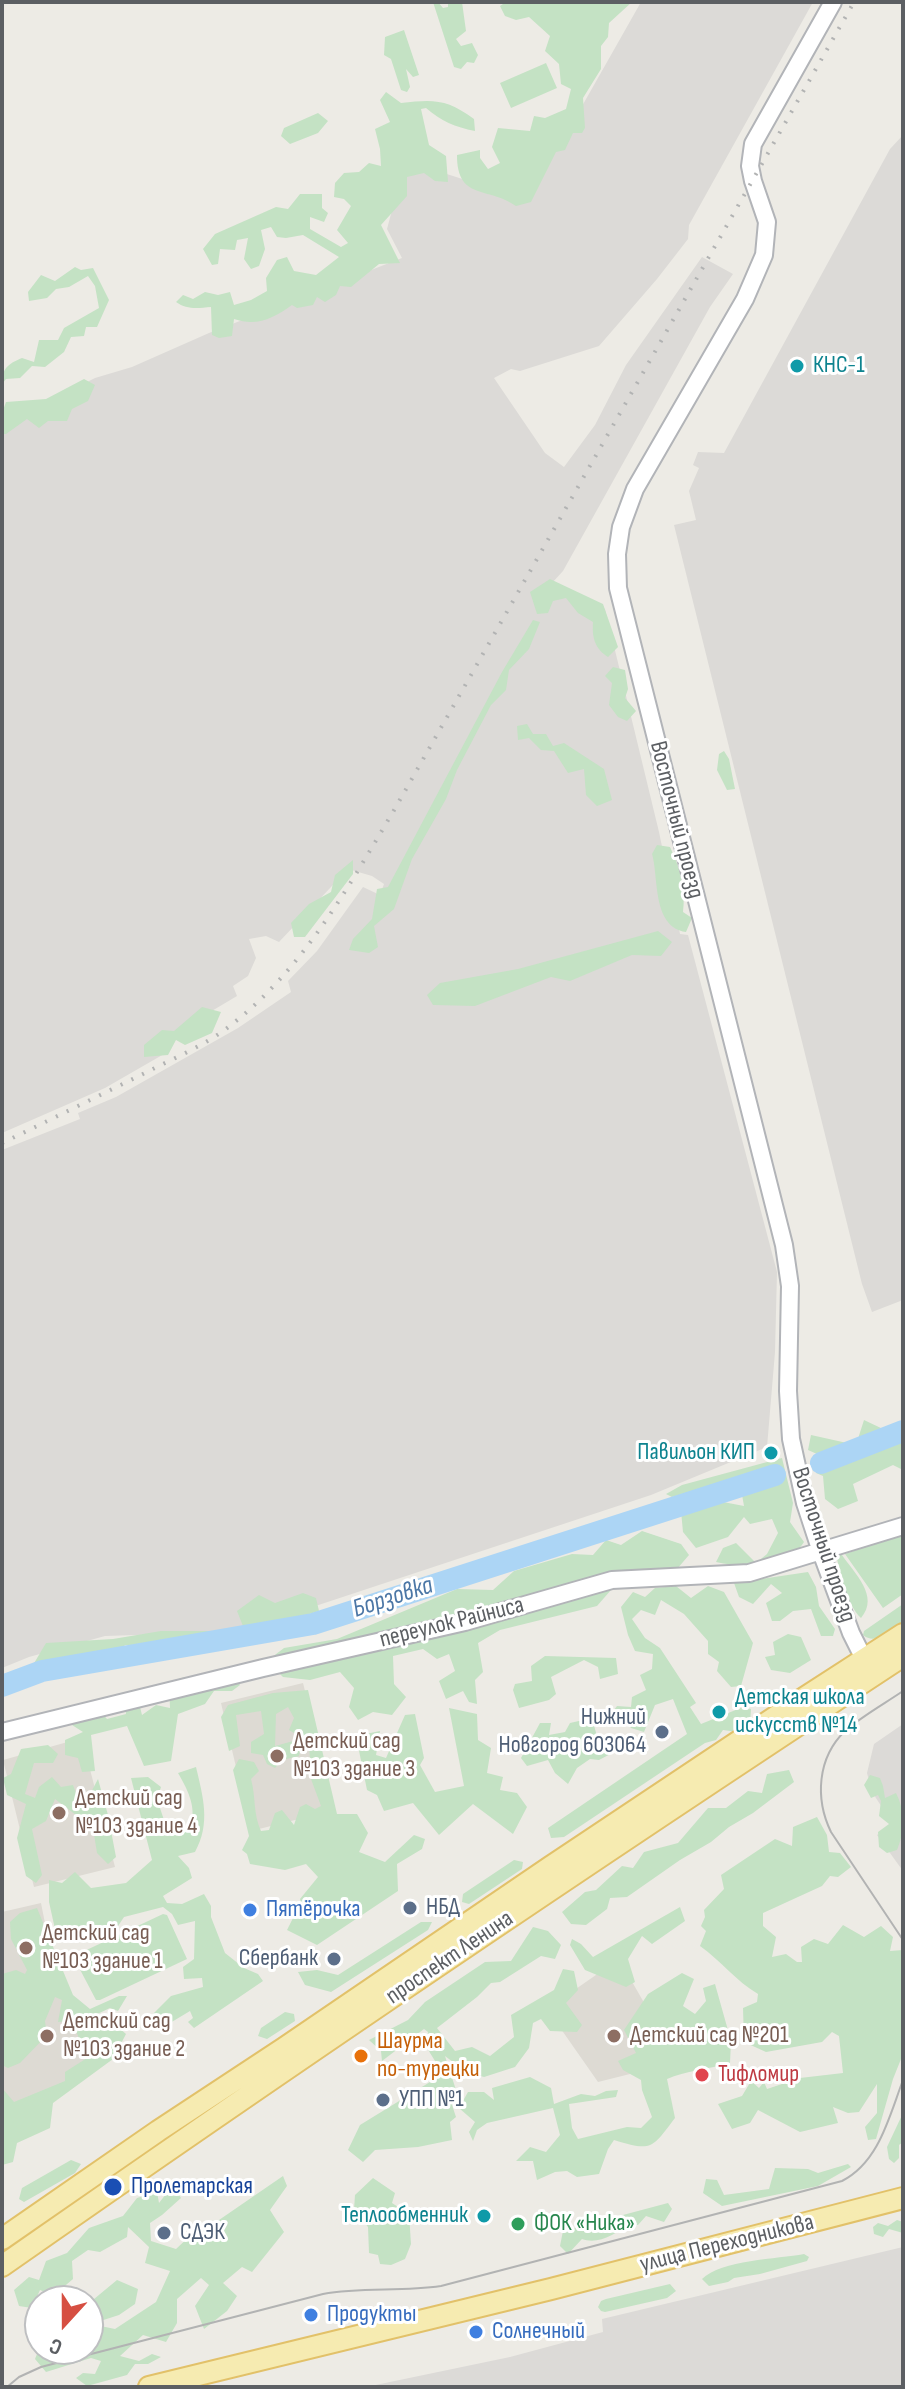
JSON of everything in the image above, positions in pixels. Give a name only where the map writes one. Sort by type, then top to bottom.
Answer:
[{"type":"main road","name":"проспект Ленина","points":[[2,2266],[321,2045],[747,1757],[869,1668],[903,1634]]},
{"type":"main road","name":"проспект Ленина","points":[[2,2239],[793,1705],[869,1668],[903,1656]]},
{"type":"main road","name":"улица Переходникова","points":[[149,2387],[551,2289],[903,2198]]},
{"type":"street","name":"Восточный проезд","points":[[833,2],[753,144],[750,166],[767,222],[764,255],[745,299],[635,489],[621,527],[617,554],[618,588],[784,1245],[790,1286],[788,1391],[791,1439],[805,1503],[851,1633],[869,1668]]},
{"type":"street","name":"переулок Райниса","points":[[2,1732],[465,1622],[612,1580],[749,1573],[903,1526]]},
{"type":"shaded area","points":[[641,2],[813,2],[689,225],[688,239],[657,279],[599,346],[520,371],[511,369],[494,378],[545,453],[564,467],[595,425],[626,365],[702,257],[733,274],[710,307],[563,571],[552,583],[605,609],[659,832],[680,934],[688,935],[777,1272],[775,1352],[767,1447],[651,1495],[249,1628],[105,1636],[29,1657],[2,1668],[2,1150],[80,1119],[78,1113],[116,1097],[238,1028],[291,992],[288,981],[317,951],[363,887],[380,895],[384,884],[372,876],[348,869],[279,942],[266,936],[249,939],[256,958],[248,976],[233,986],[237,996],[158,1043],[164,1054],[105,1088],[2,1133],[2,425],[95,378],[132,367],[209,333],[402,258],[387,229],[401,176],[428,168],[503,192],[560,145]]},
{"type":"shaded area","points":[[903,135],[903,1300],[872,1312],[862,1284],[674,525],[696,520],[689,491],[699,468],[693,465],[698,452],[724,453],[890,149]]},
{"type":"shaded area","name":"Детский сад №103 здание 3","points":[[303,1683],[335,1810],[251,1831],[221,1703]]},
{"type":"shaded area","points":[[903,1724],[903,1871],[877,1835],[893,1824],[872,1792],[867,1773],[874,1744]]},
{"type":"shaded area","name":"Детский сад №103 здание 4","points":[[82,1738],[115,1867],[34,1887],[3,1760]]},
{"type":"shaded area","name":"Детский сад №103 здание 2","points":[[41,1903],[57,1984],[107,2060],[16,2121],[2,2102],[2,1912]]},
{"type":"shaded area","name":"Детский сад №201","points":[[619,1959],[678,2062],[598,2082],[547,2009]]},
{"type":"shaded area","points":[[903,2247],[903,2387],[366,2387],[510,2357],[603,2332],[602,2319]]},
{"type":"green space","points":[[433,2],[438,2],[443,8],[448,7],[448,2],[462,2],[466,31],[456,39],[461,46],[472,43],[478,55],[474,63],[467,62],[461,69],[454,67]]},
{"type":"green space","points":[[506,2],[632,2],[609,23],[608,37],[601,46],[601,69],[583,98],[585,128],[582,133],[573,133],[565,150],[556,152],[531,202],[516,206],[468,186],[458,170],[457,155],[480,150],[480,158],[488,169],[500,163],[492,147],[498,128],[530,131],[534,116],[545,118],[566,109],[571,89],[561,84],[559,64],[545,51],[550,36],[529,17],[516,20],[505,16],[500,6]]},
{"type":"green space","points":[[404,30],[419,75],[413,77],[406,69],[410,87],[407,92],[401,90],[391,59],[384,55],[385,37]]},
{"type":"green space","points":[[546,63],[557,88],[511,108],[500,83]]},
{"type":"green space","points":[[386,92],[401,103],[431,101],[448,104],[474,119],[475,131],[449,123],[426,108],[421,109],[429,145],[446,156],[448,182],[435,181],[424,173],[407,177],[407,196],[381,225],[400,263],[379,264],[351,287],[340,286],[336,295],[325,302],[317,297],[313,305],[297,308],[292,305],[258,322],[234,319],[232,336],[219,338],[212,335],[211,307],[180,305],[176,302],[183,295],[193,299],[205,292],[218,295],[230,292],[234,305],[267,291],[266,278],[277,260],[287,257],[294,271],[316,275],[339,257],[303,235],[277,237],[271,227],[261,230],[265,249],[259,266],[251,269],[244,259],[248,238],[237,240],[235,250],[220,249],[218,264],[212,265],[203,249],[215,234],[276,207],[288,209],[300,194],[322,194],[322,208],[328,213],[324,222],[310,217],[310,229],[341,247],[348,243],[337,230],[351,206],[344,199],[334,197],[335,183],[344,173],[359,172],[369,163],[381,166],[375,129],[390,122],[380,100]]},
{"type":"green space","points":[[318,113],[328,121],[318,133],[290,144],[281,136],[284,128]]},
{"type":"green space","points":[[75,267],[81,270],[93,268],[109,300],[97,327],[86,327],[84,336],[71,337],[64,352],[45,367],[32,366],[20,378],[6,379],[2,384],[3,374],[10,365],[22,358],[34,362],[39,340],[58,340],[64,328],[99,308],[95,286],[88,276],[69,287],[56,289],[47,298],[29,301],[28,292],[41,275],[55,281]]},
{"type":"green space","points":[[84,379],[95,385],[88,401],[72,409],[67,421],[48,421],[39,428],[27,419],[2,434],[2,413],[6,402],[46,399]]},
{"type":"green space","points":[[550,579],[603,604],[618,647],[608,657],[595,641],[593,622],[578,613],[566,598],[553,601],[548,613],[537,614],[530,592]]},
{"type":"green space","points":[[533,620],[540,622],[529,649],[509,670],[506,690],[491,705],[457,770],[446,799],[412,859],[394,909],[374,926],[378,947],[369,953],[349,950],[353,939],[372,919],[377,889],[388,887],[502,672]]},
{"type":"green space","points":[[613,667],[625,670],[628,689],[625,698],[636,711],[627,721],[618,717],[609,705],[612,683],[605,676]]},
{"type":"green space","points":[[527,724],[533,734],[546,734],[553,746],[564,743],[604,769],[612,800],[597,806],[586,795],[584,769],[568,773],[554,751],[541,750],[529,738],[518,740],[517,726]]},
{"type":"green space","points":[[724,751],[729,759],[735,789],[727,790],[717,770],[719,754]]},
{"type":"green space","points":[[657,845],[670,847],[677,862],[683,887],[683,912],[692,918],[686,932],[667,921],[662,911],[652,854]]},
{"type":"green space","points":[[353,860],[353,874],[305,937],[294,937],[291,923],[309,904],[331,892],[335,875]]},
{"type":"green space","points":[[658,931],[672,942],[661,956],[632,955],[570,981],[551,977],[475,1006],[433,1005],[427,995],[440,983],[518,969]]},
{"type":"green space","points":[[202,1007],[221,1012],[212,1033],[185,1045],[176,1040],[168,1055],[144,1057],[144,1045],[162,1030],[174,1031]]},
{"type":"green space","points":[[903,1415],[903,1470],[893,1465],[853,1484],[858,1501],[838,1509],[825,1499],[823,1476],[816,1473],[817,1454],[808,1450],[811,1435],[856,1445],[864,1420],[883,1429],[900,1424]]},
{"type":"green space","points":[[782,1458],[793,1503],[790,1522],[804,1542],[796,1551],[776,1562],[764,1564],[716,1562],[723,1548],[736,1543],[756,1563],[767,1554],[778,1533],[772,1519],[750,1524],[744,1517],[728,1537],[696,1548],[683,1532],[681,1511],[718,1501],[744,1506],[739,1478],[672,1497],[666,1494],[682,1485]]},
{"type":"green space","points":[[642,1531],[681,1544],[689,1555],[677,1569],[625,1574],[597,1606],[500,1630],[478,1643],[483,1672],[475,1680],[477,1704],[469,1702],[463,1691],[446,1699],[439,1681],[455,1671],[449,1654],[437,1659],[423,1649],[393,1656],[394,1684],[406,1697],[392,1715],[373,1712],[358,1720],[349,1707],[354,1688],[340,1672],[310,1680],[283,1677],[267,1661],[284,1648],[337,1639],[457,1589],[493,1590],[514,1571],[572,1554],[593,1555],[606,1540],[621,1545]]},
{"type":"green space","points":[[903,1534],[903,1594],[883,1608],[845,1554]]},
{"type":"green space","points":[[836,1555],[842,1555],[867,1593],[866,1610],[861,1618],[848,1597]]},
{"type":"green space","points":[[808,1572],[816,1587],[819,1606],[835,1629],[833,1636],[821,1636],[811,1609],[793,1611],[780,1621],[772,1621],[766,1603],[782,1593],[771,1584],[753,1604],[739,1597],[734,1583]]},
{"type":"green space","points":[[676,1586],[691,1598],[708,1586],[724,1592],[753,1643],[741,1686],[731,1687],[717,1671],[719,1662],[708,1654],[708,1641],[684,1614],[661,1600],[655,1615],[641,1610],[632,1619],[645,1638],[660,1648],[696,1703],[690,1707],[701,1724],[743,1707],[751,1709],[750,1725],[738,1732],[723,1730],[716,1740],[705,1743],[564,1837],[551,1838],[548,1828],[687,1734],[673,1699],[655,1705],[644,1732],[631,1728],[626,1721],[620,1726],[611,1714],[617,1706],[631,1707],[632,1697],[646,1690],[640,1675],[652,1669],[653,1654],[635,1651],[621,1607],[633,1592],[645,1597],[655,1588]]},
{"type":"green space","points":[[303,1593],[316,1598],[319,1611],[269,1627],[250,1645],[222,1643],[205,1636],[185,1649],[157,1644],[145,1649],[126,1645],[104,1655],[62,1661],[50,1668],[33,1665],[46,1643],[113,1639],[161,1631],[245,1631],[237,1611],[259,1595],[275,1603]]},
{"type":"green space","points":[[903,1604],[903,1622],[878,1638],[863,1635],[864,1631]]},
{"type":"green space","points":[[788,1634],[801,1637],[811,1660],[790,1673],[771,1670],[765,1657],[775,1655],[773,1642]]},
{"type":"green space","points":[[545,1656],[616,1658],[618,1674],[600,1679],[598,1667],[584,1660],[551,1677],[556,1694],[549,1700],[519,1708],[513,1690],[515,1684],[532,1681],[531,1666]]},
{"type":"green space","points":[[230,1670],[240,1685],[232,1691],[214,1691],[205,1704],[178,1714],[171,1761],[144,1766],[127,1726],[91,1735],[95,1771],[82,1772],[78,1758],[65,1755],[65,1740],[83,1732],[72,1725],[63,1708],[92,1701],[107,1719],[126,1714],[124,1694],[136,1691],[142,1715],[156,1705],[170,1708],[169,1682],[185,1677],[194,1680]]},
{"type":"green space","points":[[308,1690],[337,1814],[357,1814],[368,1833],[359,1852],[385,1862],[414,1835],[425,1839],[422,1849],[397,1864],[398,1891],[317,1945],[287,1930],[293,1918],[304,1912],[300,1899],[318,1877],[306,1864],[285,1870],[250,1864],[242,1850],[249,1836],[233,1770],[239,1759],[254,1762],[259,1771],[251,1779],[261,1831],[269,1830],[275,1813],[282,1810],[294,1825],[300,1807],[306,1804],[315,1809],[321,1806],[311,1779],[309,1742],[289,1730],[294,1718],[288,1707],[276,1714],[275,1746],[297,1740],[301,1745],[299,1756],[282,1760],[275,1768],[267,1764],[263,1755],[251,1753],[251,1742],[264,1734],[261,1711],[236,1715],[240,1746],[229,1751],[221,1717],[228,1705],[273,1693]]},
{"type":"green space","points":[[449,1708],[477,1714],[478,1740],[491,1748],[487,1773],[503,1777],[500,1790],[517,1793],[527,1807],[513,1834],[473,1804],[439,1835],[413,1803],[384,1811],[377,1795],[367,1790],[356,1736],[380,1731],[376,1755],[386,1758],[405,1715],[415,1714],[424,1758],[420,1765],[435,1792],[464,1786]]},
{"type":"green space","points":[[592,1718],[598,1740],[616,1738],[618,1750],[599,1760],[590,1759],[577,1768],[568,1784],[555,1773],[548,1760],[527,1766],[521,1758],[540,1723],[551,1723],[549,1735],[565,1732],[570,1723]]},
{"type":"green space","points":[[48,1745],[58,1754],[53,1763],[34,1763],[25,1794],[35,1798],[39,1787],[52,1777],[61,1787],[73,1785],[79,1801],[87,1800],[98,1779],[116,1857],[108,1864],[97,1853],[93,1828],[55,1799],[46,1821],[32,1829],[42,1875],[36,1883],[26,1876],[17,1838],[26,1804],[7,1795],[3,1778],[11,1774],[21,1749]]},
{"type":"green space","points":[[196,1767],[204,1810],[203,1831],[195,1852],[178,1856],[189,1868],[192,1878],[163,1896],[167,1903],[182,1904],[204,1894],[211,1906],[211,1917],[225,1953],[244,1968],[258,1974],[263,1981],[194,2028],[188,2022],[193,2018],[190,2011],[165,2026],[155,2026],[152,2015],[171,1996],[203,1987],[202,1978],[184,1979],[183,1967],[194,1959],[195,1921],[178,1925],[172,1914],[163,1907],[124,1917],[114,1932],[97,1938],[89,1933],[81,1937],[55,1929],[49,1902],[49,1880],[62,1883],[75,1872],[91,1888],[126,1883],[152,1860],[131,1778],[148,1777],[161,1787],[157,1799],[168,1832],[190,1829],[193,1814],[191,1800],[178,1773]]},
{"type":"green space","points":[[789,1770],[794,1782],[627,1897],[610,1898],[607,1909],[586,1925],[571,1924],[562,1912],[585,1892],[596,1890],[622,1866],[633,1868],[644,1852],[678,1843],[708,1808],[726,1808],[748,1791],[762,1793],[767,1774]]},
{"type":"green space","points":[[870,1775],[880,1778],[885,1798],[896,1793],[901,1807],[900,1843],[897,1850],[887,1853],[879,1847],[878,1832],[889,1824],[879,1816],[881,1801],[878,1795],[871,1798],[864,1785]]},
{"type":"green space","points":[[817,1817],[827,1835],[829,1852],[840,1853],[851,1867],[838,1877],[830,1876],[822,1886],[763,1913],[763,1926],[776,1937],[772,1957],[786,1954],[797,1962],[802,1962],[801,1947],[814,1939],[828,1944],[843,1925],[864,1937],[881,1926],[893,1937],[890,1951],[903,1950],[903,2054],[876,2139],[868,2140],[865,2127],[877,2113],[877,2084],[859,2112],[848,2113],[833,2107],[838,2123],[800,2132],[758,2110],[750,2123],[732,2129],[718,2104],[742,2096],[751,2081],[759,2088],[764,2082],[767,2089],[800,2078],[843,2073],[839,2036],[832,2032],[822,2042],[766,2052],[744,2042],[743,2008],[757,2002],[758,1994],[700,1946],[706,1931],[701,1926],[704,1910],[724,1889],[721,1875],[775,1839],[792,1846],[793,1827]]},
{"type":"green space","points":[[514,1860],[523,1862],[522,1869],[469,1904],[462,1902],[463,1894]]},
{"type":"green space","points":[[680,1907],[685,1921],[652,1944],[642,1936],[628,1959],[635,1982],[626,1987],[585,1970],[570,1945],[572,1939],[593,1957]]},
{"type":"green space","points":[[37,1908],[73,1995],[90,2009],[119,1996],[127,1996],[118,2011],[110,2008],[91,2017],[95,2022],[110,2020],[126,2034],[113,2059],[53,2103],[50,2128],[17,2143],[13,2162],[2,2165],[2,2088],[14,2102],[65,2081],[65,2072],[87,2058],[72,2021],[58,2022],[62,2000],[55,1997],[45,2021],[47,2035],[20,2063],[8,2068],[2,2065],[2,1974],[16,1970],[25,1974],[27,1970],[11,1939],[10,1922],[20,1913]]},
{"type":"green space","points":[[163,1914],[167,1915],[187,1959],[96,2000],[75,1960],[78,1954]]},
{"type":"green space","points":[[421,1922],[432,1922],[428,1930],[331,1992],[305,1985],[298,1972],[317,1970],[338,1975]]},
{"type":"green space","points":[[533,1927],[548,1931],[561,1945],[555,1959],[541,1956],[500,1982],[491,1983],[437,2028],[455,2051],[472,2047],[490,2056],[514,2037],[511,2015],[554,1990],[563,1969],[574,1971],[578,1990],[566,2003],[582,2025],[577,2032],[550,2031],[541,2019],[533,2023],[529,2048],[515,2067],[484,2077],[466,2072],[445,2056],[456,2090],[451,2102],[456,2117],[450,2122],[452,2140],[418,2147],[375,2150],[363,2162],[348,2150],[360,2125],[443,2074],[427,2048],[428,2032],[424,2029],[382,2061],[381,2051],[369,2040],[408,2020],[425,2002],[485,1962],[511,1961]]},
{"type":"green space","points":[[682,1973],[694,1979],[683,2006],[695,2014],[706,2001],[703,1988],[715,1984],[731,2041],[730,2063],[667,2079],[675,2118],[656,2141],[637,2146],[614,2140],[599,2174],[577,2177],[567,2171],[555,2172],[537,2180],[533,2161],[516,2161],[530,2147],[546,2152],[560,2135],[553,2108],[487,2123],[477,2130],[473,2141],[469,2132],[475,2122],[459,2108],[468,2092],[484,2092],[494,2100],[492,2088],[530,2077],[551,2088],[554,2104],[581,2094],[595,2096],[618,2090],[616,2097],[569,2104],[572,2128],[578,2139],[627,2127],[641,2128],[652,2117],[641,2080],[623,2070],[618,2061],[636,2053],[624,2030],[648,1994]]},
{"type":"green space","points":[[285,2012],[294,2014],[295,2021],[267,2039],[258,2036],[261,2028]]},
{"type":"green space","points":[[903,2113],[903,2142],[899,2145],[899,2158],[894,2163],[889,2159],[887,2147]]},
{"type":"green space","points":[[71,2160],[81,2164],[75,2173],[24,2202],[19,2199],[22,2188]]},
{"type":"green space","points":[[848,2164],[851,2167],[818,2186],[722,2206],[703,2193],[706,2179],[717,2180],[724,2195],[769,2189],[775,2168],[808,2169],[818,2173]]},
{"type":"green space","points":[[283,2176],[287,2186],[270,2210],[284,2232],[252,2272],[242,2267],[223,2283],[237,2296],[227,2311],[204,2329],[195,2306],[209,2285],[201,2278],[177,2299],[177,2323],[166,2342],[143,2335],[120,2356],[139,2361],[152,2354],[161,2357],[148,2364],[135,2364],[127,2375],[87,2386],[76,2378],[83,2373],[95,2374],[99,2365],[104,2365],[104,2327],[115,2329],[156,2302],[170,2271],[145,2263],[149,2247],[128,2227],[127,2237],[100,2252],[88,2250],[72,2261],[73,2279],[66,2285],[24,2285],[24,2307],[19,2306],[14,2290],[29,2277],[39,2280],[46,2261],[67,2253],[89,2228],[123,2216],[137,2198],[157,2192],[159,2203],[173,2185],[181,2198],[150,2223],[151,2241],[176,2249],[192,2234],[203,2231]]},
{"type":"green space","points":[[373,2178],[395,2193],[392,2203],[409,2214],[411,2244],[405,2259],[391,2265],[380,2264],[378,2255],[369,2253],[368,2227],[354,2210],[355,2195]]},
{"type":"green space","points":[[668,2203],[672,2209],[664,2222],[646,2216],[638,2225],[629,2224],[607,2238],[594,2241],[582,2239],[568,2254],[560,2246],[563,2231]]},
{"type":"green space","points":[[897,2220],[903,2222],[903,2233],[889,2229],[883,2237],[874,2234],[873,2227],[878,2223],[888,2226]]},
{"type":"green space","points":[[804,2254],[809,2257],[807,2261],[728,2282],[709,2286],[702,2279],[736,2264]]},
{"type":"green space","points":[[117,2280],[138,2289],[135,2304],[119,2315],[104,2320],[104,2291]]},
{"type":"green space","points":[[670,2284],[676,2291],[667,2298],[605,2312],[598,2307],[606,2299]]},
{"type":"green space","points":[[40,2365],[68,2365],[46,2372]]},
{"type":"waterway","name":"Борзовка","points":[[821,1463],[903,1431]]},
{"type":"waterway","name":"Борзовка","points":[[2,1686],[42,1671],[313,1624],[775,1475]]},
{"type":"tram line","points":[[903,1691],[859,1720],[836,1742],[824,1766],[821,1793],[831,1832],[903,1940]]},
{"type":"tram line","points":[[7,2387],[19,2377],[41,2367],[323,2294],[441,2286],[842,2181],[855,2173],[874,2150],[903,2080]]},
{"type":"railway","points":[[2,1143],[211,1039],[257,1003],[302,953],[341,898],[393,812],[854,2]]},
{"type":"place","name":"КНС-1","points":[[797,366]]},
{"type":"place","name":"Павильон КИП","points":[[771,1453]]},
{"type":"place","name":"Детская школа искусств №14","points":[[719,1712]]},
{"type":"place","name":"Нижний Новгород 603064","points":[[662,1732]]},
{"type":"place","name":"Детский сад №103 здание 3","points":[[277,1756]]},
{"type":"place","name":"Детский сад №103 здание 4","points":[[59,1813]]},
{"type":"place","name":"НБД","points":[[410,1908]]},
{"type":"place","name":"Пятёрочка","points":[[250,1910]]},
{"type":"place","name":"Детский сад №103 здание 1","points":[[26,1948]]},
{"type":"place","name":"Сбербанк","points":[[334,1959]]},
{"type":"place","name":"Детский сад №103 здание 2","points":[[47,2036]]},
{"type":"place","name":"Детский сад №201","points":[[614,2036]]},
{"type":"place","name":"Шаурма по-турецки","points":[[361,2056]]},
{"type":"place","name":"Тифломир","points":[[702,2075]]},
{"type":"place","name":"УПП №1","points":[[383,2100]]},
{"type":"place","name":"Пролетарская","points":[[113,2187]]},
{"type":"place","name":"Теплообменник","points":[[484,2216]]},
{"type":"place","name":"ФОК «Ника»","points":[[518,2224]]},
{"type":"place","name":"СДЭК","points":[[164,2233]]},
{"type":"place","name":"Продукты","points":[[311,2315]]},
{"type":"place","name":"Солнечный","points":[[476,2332]]}]
